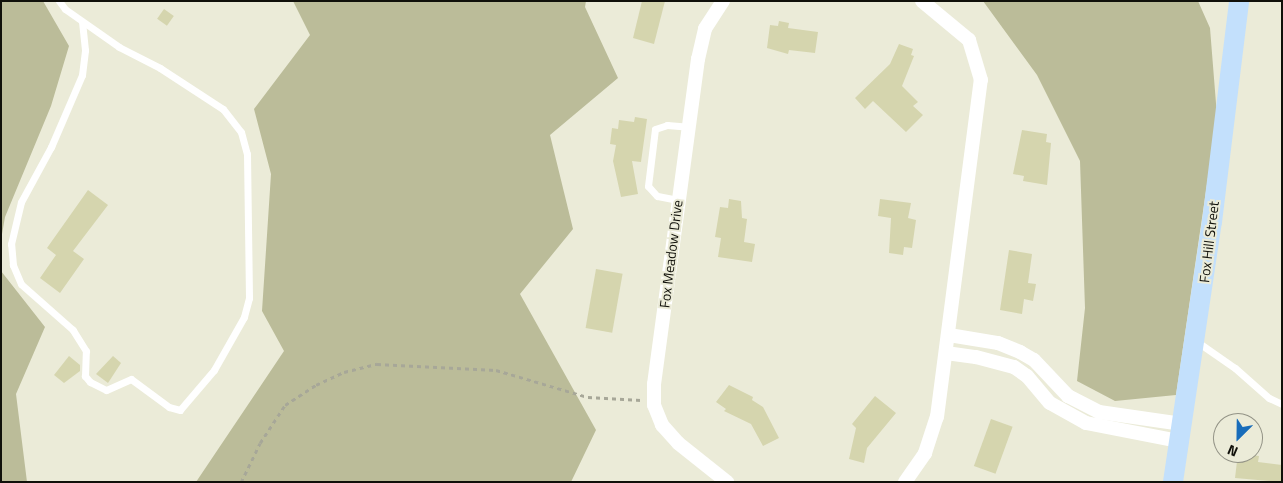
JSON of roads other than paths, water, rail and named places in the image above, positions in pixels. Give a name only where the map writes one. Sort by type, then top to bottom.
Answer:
[{"type":"street","name":"Fox Meadow Drive","points":[[724,1],[705,29],[688,126],[654,400],[662,424],[678,443],[727,482]]},
{"type":"street","points":[[905,482],[925,453],[937,417],[981,80],[969,40],[922,1]]},
{"type":"street","name":"Fox Hill Street","points":[[1173,482],[1195,341],[1239,1]]},
{"type":"street","points":[[948,335],[998,343],[1020,352],[1034,360],[1068,396],[1099,412],[1180,432]]},
{"type":"street","points":[[946,353],[990,359],[1014,367],[1027,376],[1050,404],[1086,423],[1180,432]]},
{"type":"lane","points":[[59,1],[82,22],[212,101],[241,132],[248,154],[249,298],[244,317],[214,370],[180,410],[169,406],[131,379],[106,390],[90,382],[85,376],[86,350],[62,318],[21,284],[13,265],[11,244],[21,202],[51,147],[82,75],[85,50],[82,22]]},
{"type":"lane","points":[[678,200],[657,196],[648,186],[655,129],[667,125],[688,126]]},
{"type":"lane","points":[[1195,341],[1235,368],[1269,398],[1282,404]]}]
